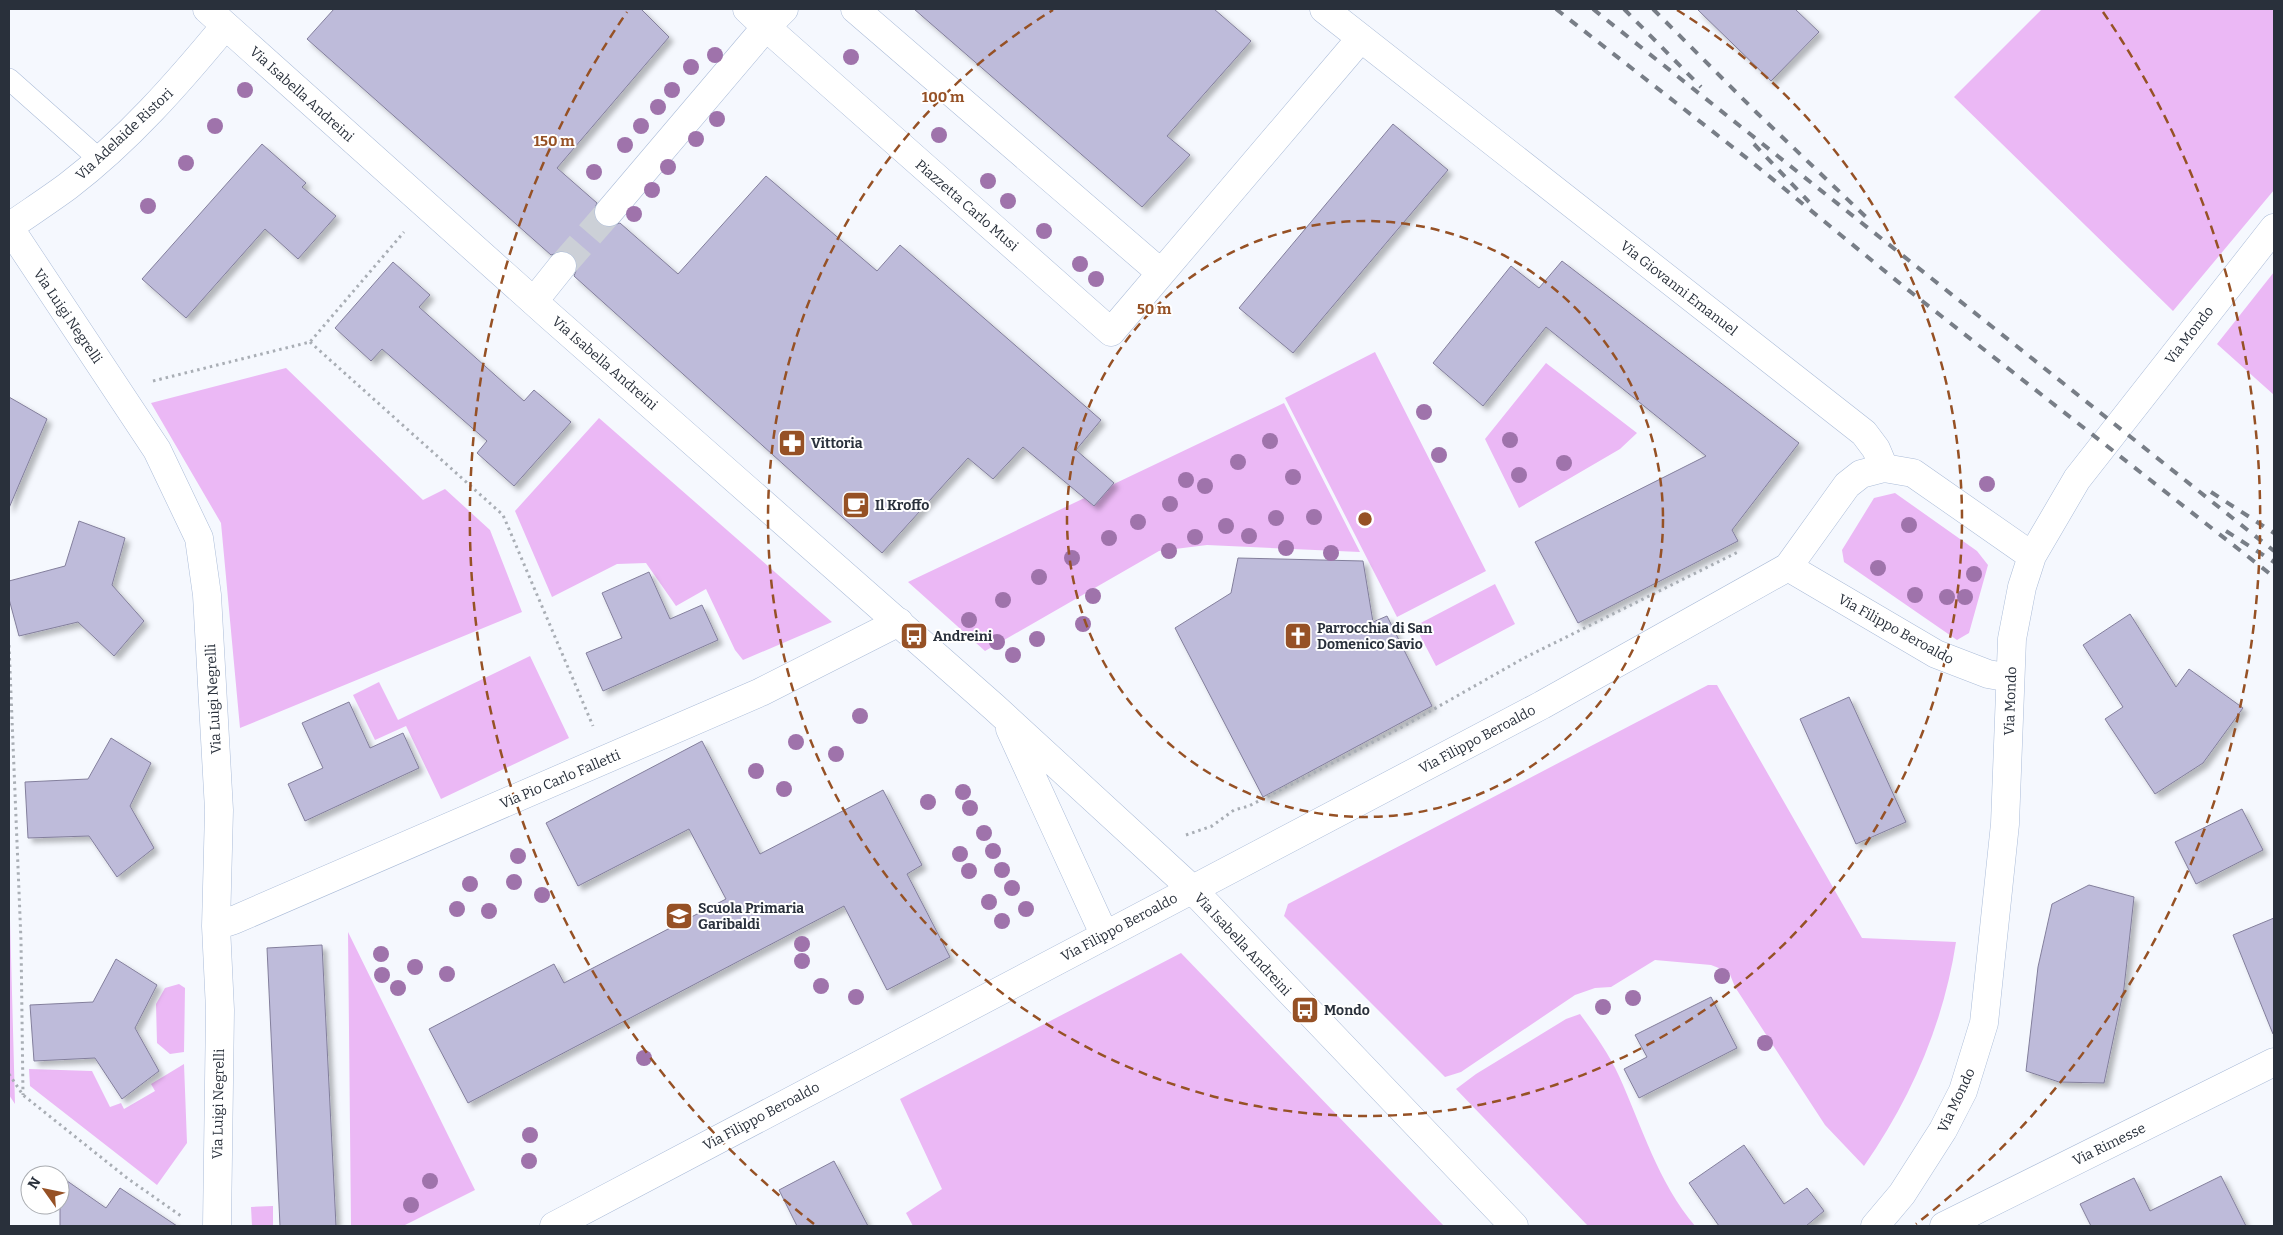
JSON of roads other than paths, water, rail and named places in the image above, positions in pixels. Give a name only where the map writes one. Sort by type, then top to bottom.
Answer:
[{"type":"street","points":[[854,9],[1161,273]]},
{"type":"street","name":"Via Giovanni Emanuel","points":[[1324,9],[1864,434],[1876,449],[1884,468]]},
{"type":"street","name":"Piazzetta Carlo Musi","points":[[609,212],[766,15],[1111,332],[1361,38]]},
{"type":"street","name":"Via Adelaide Ristori","points":[[9,226],[69,185],[172,89],[216,17]]},
{"type":"street","name":"Via Isabella Andreini","points":[[216,17],[534,301],[899,622],[1191,888],[1514,1226]]},
{"type":"street","name":"Via Luigi Negrelli","points":[[9,226],[158,450],[198,538],[208,595],[219,810],[216,926],[220,1010],[217,1226]]},
{"type":"street","name":"Via Mondo","points":[[1875,1226],[1902,1194],[1943,1130],[1963,1091],[1984,1023],[2005,824],[2010,678],[2016,615],[2032,556],[2077,479],[2274,228]]},
{"type":"street","points":[[534,301],[562,266]]},
{"type":"street","points":[[1884,468],[1912,473],[2032,556]]},
{"type":"street","name":"Via Filippo Beroaldo","points":[[554,1226],[1191,888],[1542,705],[1788,567],[1847,485],[1861,474],[1884,468]]},
{"type":"street","name":"Via Filippo Beroaldo","points":[[1788,567],[1936,654],[1988,674],[2010,678]]},
{"type":"street","name":"Via Pio Carlo Falletti","points":[[216,926],[761,692],[899,622]]},
{"type":"street","name":"Via Isabella Andreini","points":[[1004,716],[1104,934]]},
{"type":"street","name":"Via Rimesse","points":[[1944,1226],[2274,1062]]},
{"type":"lane","points":[[9,79],[99,159]]},
{"type":"tunnel","points":[[562,266],[609,212]]},
{"type":"railway","points":[[1556,9],[1753,163],[1903,286],[2274,577]]},
{"type":"railway","points":[[1593,9],[2274,551]]},
{"type":"railway","points":[[1624,9],[1701,87]]},
{"type":"railway","points":[[1653,9],[1757,113],[1867,218]]},
{"type":"railway","points":[[1754,144],[1809,202]]},
{"type":"railway","points":[[2211,492],[2274,533]]},
{"type":"railway","points":[[2226,531],[2274,562]]},
{"type":"place","name":"Vittoria","points":[[792,443]]},
{"type":"place","name":"Il Kroffo","points":[[856,505]]},
{"type":"place","name":"Andreini","points":[[914,636]]},
{"type":"place","name":"Parrocchia di San Domenico Savio","points":[[1298,636]]},
{"type":"place","name":"Scuola Primaria Garibaldi","points":[[679,916]]},
{"type":"place","name":"Mondo","points":[[1305,1010]]}]
